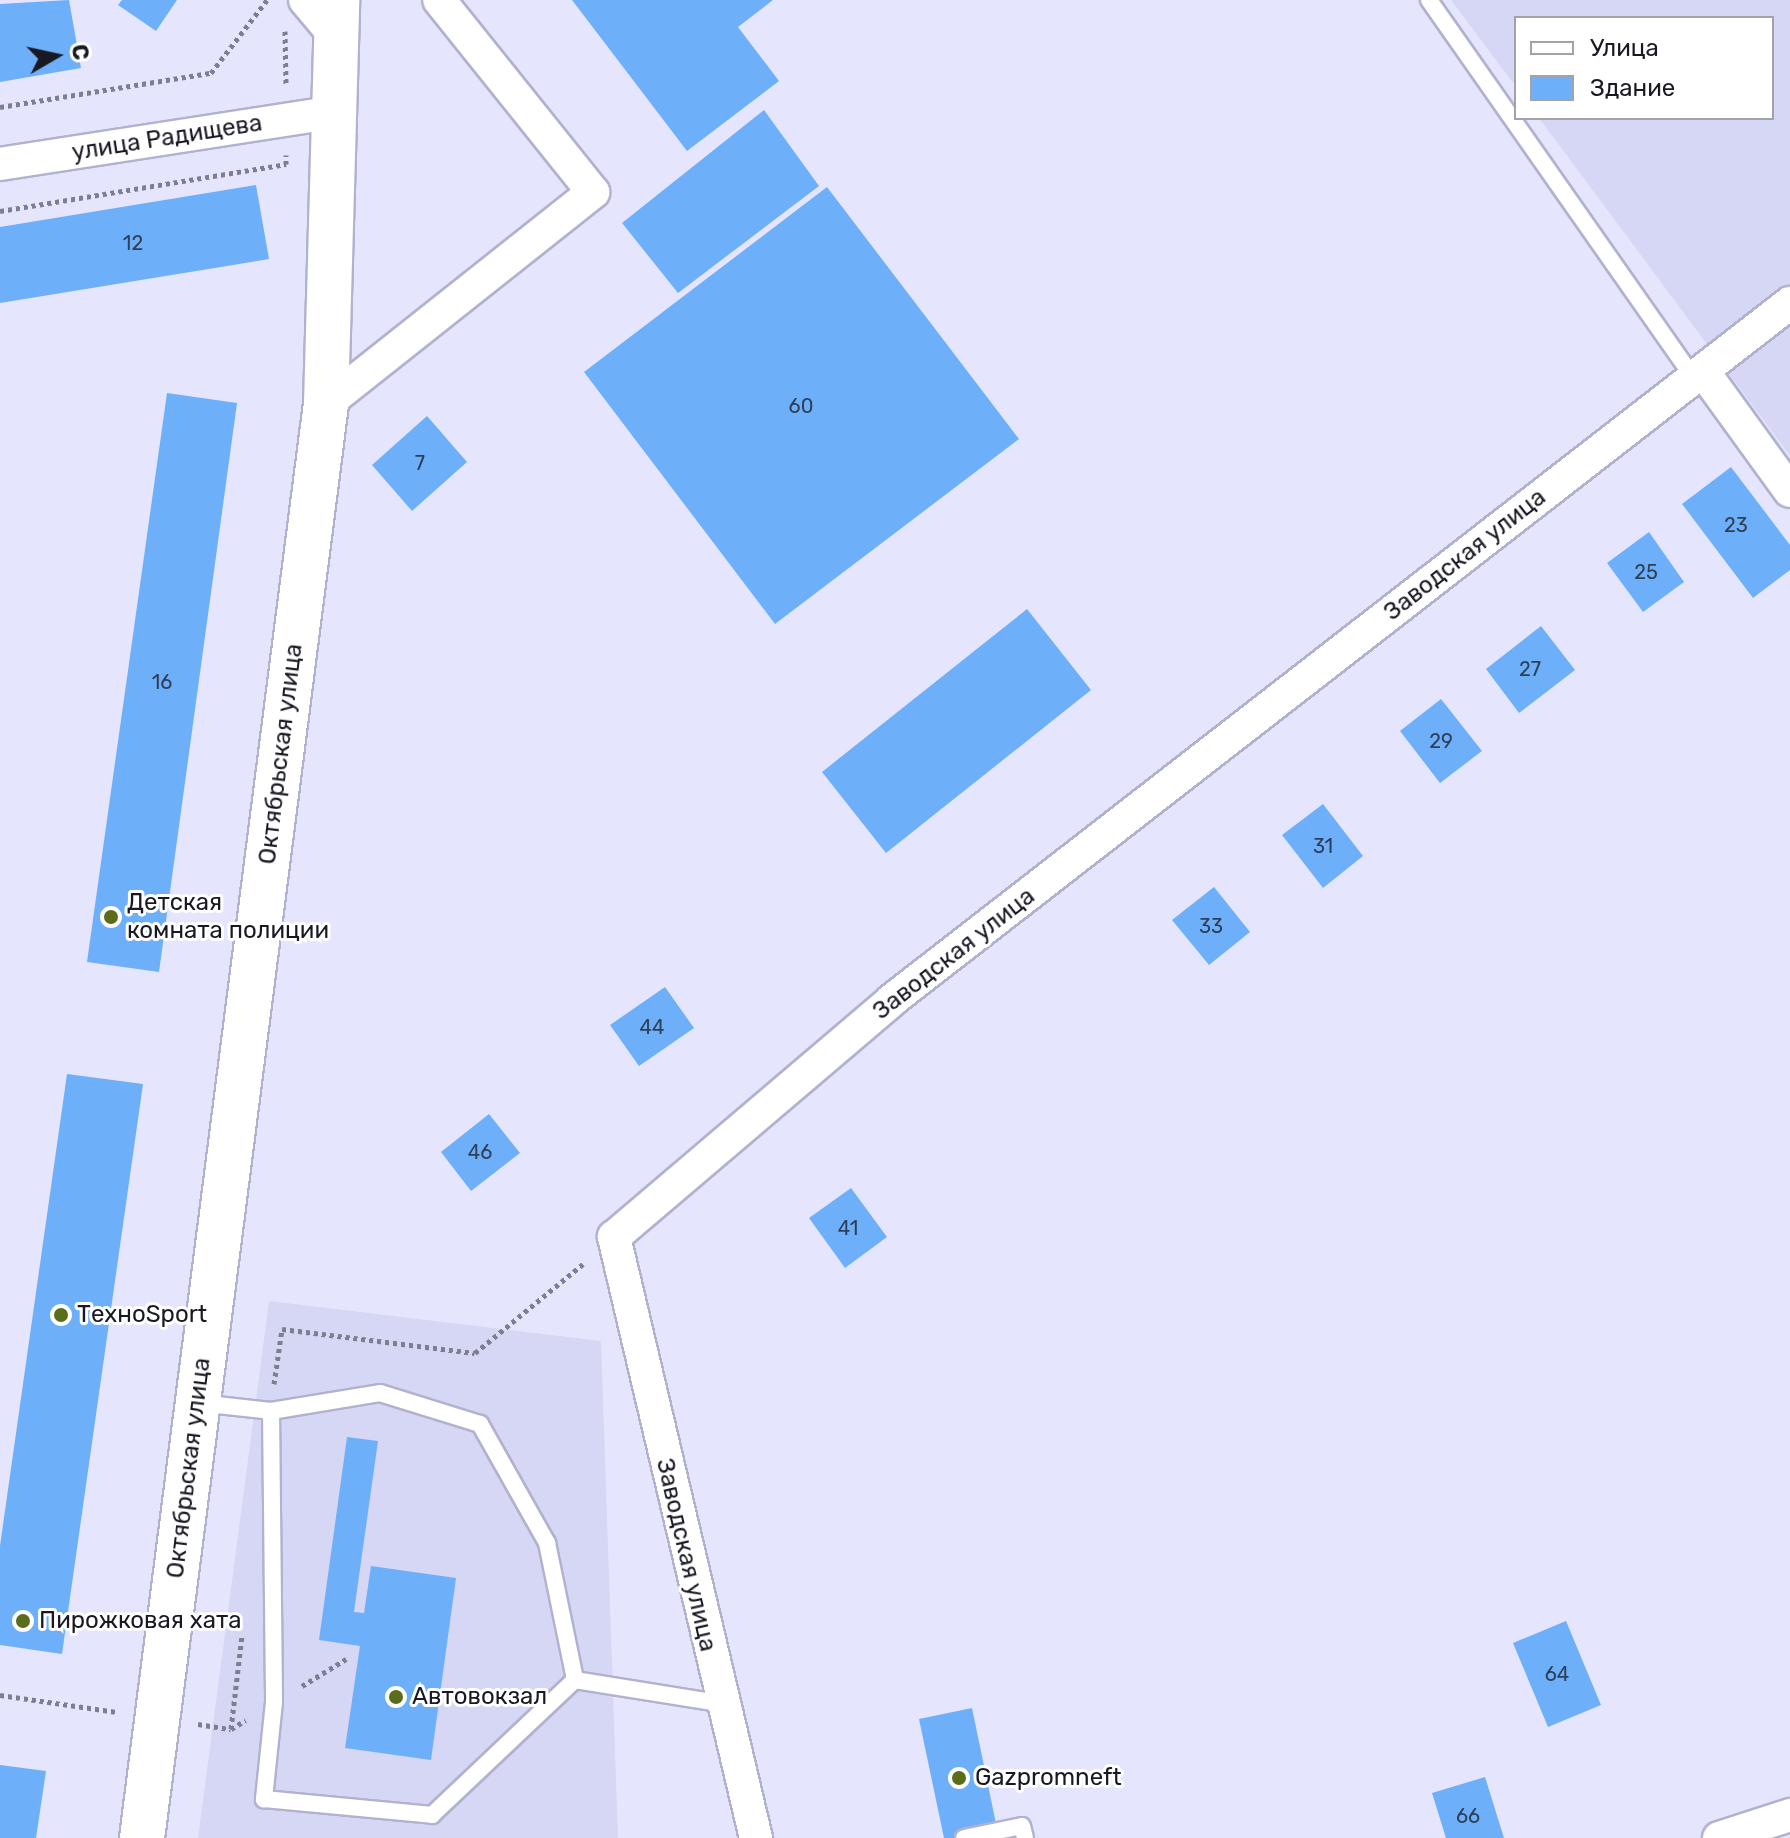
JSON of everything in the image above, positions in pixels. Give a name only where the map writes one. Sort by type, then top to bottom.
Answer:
[{"type":"main road","name":"Октябрьская улица","points":[[142,1838],[326,404],[336,18]]},
{"type":"street","points":[[305,0],[336,18]]},
{"type":"street","points":[[326,404],[593,192],[439,0]]},
{"type":"street","name":"улица Радищева","points":[[0,164],[334,112]]},
{"type":"street","name":"Заводская улица","points":[[756,1838],[719,1703],[614,1237],[892,1000],[1790,303]]},
{"type":"street","points":[[1698,374],[1790,491]]},
{"type":"street","points":[[1719,1838],[1790,1815]]},
{"type":"lane","points":[[1429,0],[1514,118]]},
{"type":"lane","points":[[1515,120],[1698,374]]},
{"type":"lane","points":[[198,1403],[271,1411],[380,1393],[480,1424],[547,1543],[575,1680]]},
{"type":"lane","points":[[271,1411],[274,1702],[264,1799],[432,1815],[575,1680]]},
{"type":"lane","points":[[575,1680],[719,1703]]},
{"type":"lane","points":[[964,1838],[1022,1826],[1025,1838]]},
{"type":"path","points":[[0,107],[211,73],[267,0]]},
{"type":"path","points":[[0,211],[286,164]]},
{"type":"shaded area","points":[[1451,0],[1790,0],[1790,456],[1540,120],[1774,120],[1774,16],[1514,16],[1514,84]]},
{"type":"shaded area","points":[[269,1301],[601,1341],[618,1838],[198,1838]]},
{"type":"building","points":[[69,0],[81,68],[0,82],[0,4]]},
{"type":"building","points":[[122,0],[177,0],[156,31],[118,5]]},
{"type":"building","points":[[572,0],[773,0],[738,27],[779,81],[687,151]]},
{"type":"building","points":[[764,110],[819,186],[678,293],[622,223]]},
{"type":"building","points":[[256,185],[269,259],[0,303],[0,227]]},
{"type":"building","points":[[827,187],[1019,439],[775,624],[584,372]]},
{"type":"building","points":[[167,393],[237,403],[159,972],[87,962]]},
{"type":"building","points":[[427,416],[467,462],[412,511],[372,465]]},
{"type":"building","points":[[1731,467],[1790,545],[1790,570],[1753,598],[1682,504]]},
{"type":"building","points":[[1649,532],[1684,582],[1643,612],[1607,563]]},
{"type":"building","points":[[1027,609],[1091,690],[886,853],[822,772]]},
{"type":"building","points":[[1541,626],[1575,670],[1519,713],[1486,669]]},
{"type":"building","points":[[1441,699],[1482,751],[1440,783],[1400,731]]},
{"type":"building","points":[[1323,804],[1363,856],[1323,888],[1282,835]]},
{"type":"building","points":[[1214,887],[1250,932],[1209,965],[1172,920]]},
{"type":"building","points":[[665,987],[694,1028],[639,1066],[610,1025]]},
{"type":"building","points":[[67,1074],[143,1084],[62,1654],[0,1645],[0,1546]]},
{"type":"building","points":[[489,1114],[520,1153],[471,1191],[441,1152]]},
{"type":"building","points":[[851,1188],[887,1237],[845,1268],[809,1218]]},
{"type":"building","name":"Автовокзал","points":[[347,1437],[378,1441],[354,1612],[364,1613],[371,1566],[456,1578],[431,1760],[345,1748],[360,1646],[319,1640]]},
{"type":"building","points":[[1566,1621],[1601,1705],[1548,1727],[1513,1643]]},
{"type":"building","name":"Gazpromneft","points":[[972,1708],[999,1838],[944,1838],[919,1719]]},
{"type":"building","points":[[0,1765],[46,1771],[36,1838],[0,1838]]},
{"type":"building","points":[[1485,1777],[1504,1838],[1446,1838],[1432,1793]]},
{"type":"place","name":"Детская комната полиции","points":[[111,917]]},
{"type":"place","name":"ТехноSport","points":[[61,1315]]},
{"type":"place","name":"Пирожковая хата","points":[[23,1621]]},
{"type":"place","name":"Автовокзал","points":[[396,1697]]},
{"type":"place","name":"Gazpromneft","points":[[959,1778]]}]
